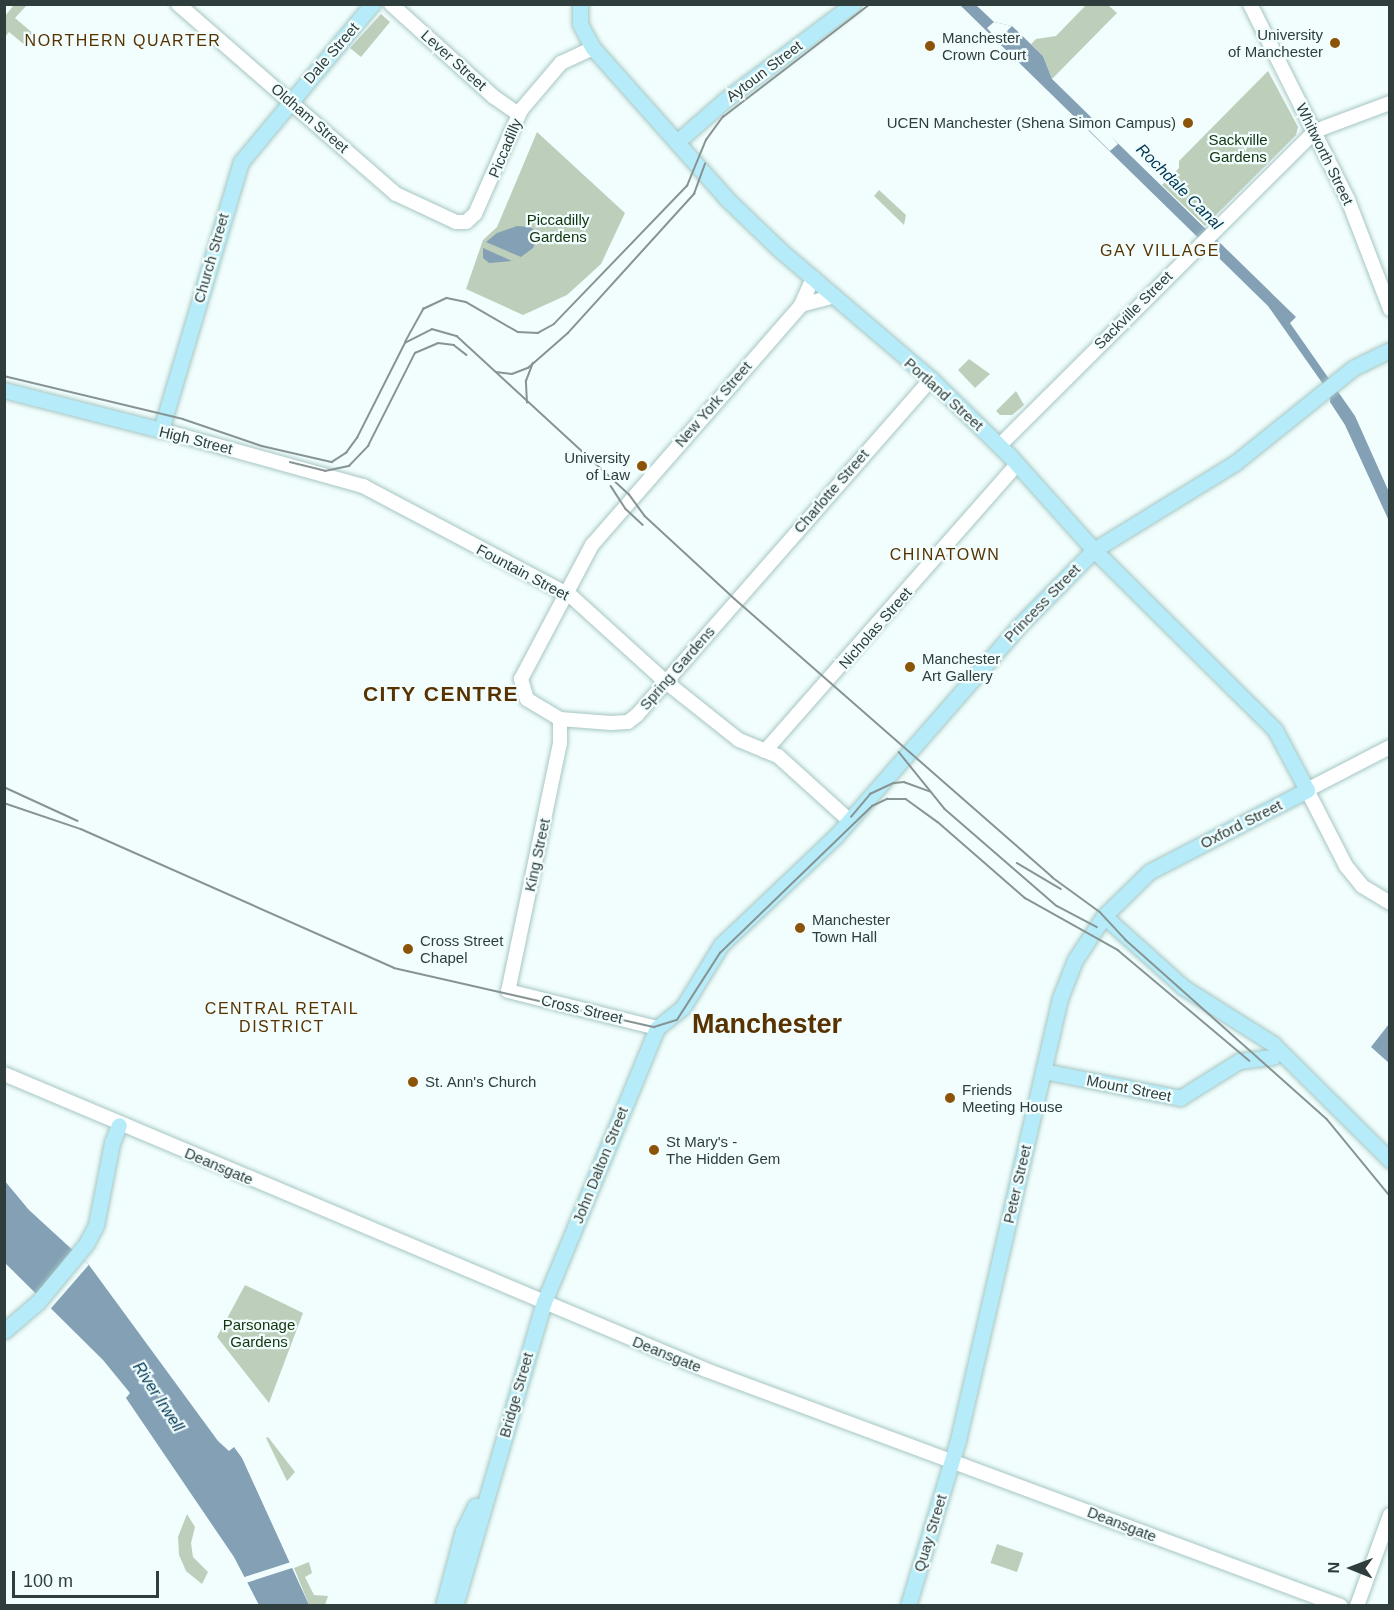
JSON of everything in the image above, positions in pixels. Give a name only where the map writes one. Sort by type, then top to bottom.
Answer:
[{"type":"main road","name":"Dale Street","points":[[290,100],[372,4]]},
{"type":"main road","name":"Portland Street","points":[[580,4],[580,24],[598,54],[749,222],[931,379],[1000,445],[1094,550],[1275,730],[1307,790]]},
{"type":"main road","name":"Aytoun Street","points":[[678,141],[853,4]]},
{"type":"main road","name":"Church Street","points":[[161,430],[232,184],[241,162],[290,100]]},
{"type":"main road","name":"Princess Street","points":[[657,1028],[683,1007],[721,945],[850,821],[1018,627],[1094,550],[1259,445],[1366,360],[1389,350]]},
{"type":"main road","name":"High Street","points":[[4,390],[161,430]]},
{"type":"main road","name":"Oxford Street","points":[[1104,916],[1137,882],[1168,860],[1307,790]]},
{"type":"main road","points":[[1104,916],[1183,987],[1212,1008],[1273,1044],[1389,1160]]},
{"type":"main road","name":"Peter Street","points":[[952,1461],[1066,979],[1104,916]]},
{"type":"main road","name":"John Dalton Street","points":[[544,1302],[657,1028]]},
{"type":"main road","points":[[1249,1028],[1252,1037],[1274,1058],[1316,1095],[1326,1099]]},
{"type":"main road","name":"Mount Street","points":[[1043,1071],[1180,1098],[1239,1061],[1274,1058]]},
{"type":"main road","points":[[4,1331],[40,1301],[79,1256],[96,1225],[112,1143],[120,1125]]},
{"type":"main road","name":"Bridge Street","points":[[454,1605],[486,1488],[544,1302]]},
{"type":"main road","name":"Quay Street","points":[[908,1605],[952,1461]]},
{"type":"main road","name":"Bridge Street","points":[[443,1605],[463,1531],[486,1488]]},
{"type":"street","name":"Oldham Street","points":[[178,4],[396,194],[448,220]]},
{"type":"street","name":"Lever Street","points":[[391,4],[494,97],[518,114]]},
{"type":"street","name":"Whitworth Street","points":[[1250,4],[1348,200],[1389,309]]},
{"type":"street","name":"Piccadilly","points":[[448,220],[463,222],[475,214],[518,114],[561,63],[598,54]]},
{"type":"street","name":"Sackville Street","points":[[1000,445],[1315,131],[1389,103]]},
{"type":"street","name":"New York Street","points":[[521,688],[521,679],[592,545],[801,305],[813,278]]},
{"type":"street","points":[[801,305],[834,296]]},
{"type":"street","name":"Charlotte Street","points":[[732,603],[931,379]]},
{"type":"street","name":"High Street","points":[[161,430],[351,484]]},
{"type":"street","name":"Nicholas Street","points":[[765,751],[1017,464]]},
{"type":"street","name":"Fountain Street","points":[[351,484],[363,486],[567,594],[666,682],[739,740],[778,756],[850,821]]},
{"type":"street","name":"Spring Gardens","points":[[521,688],[527,699],[560,719],[628,722],[666,682],[732,603]]},
{"type":"street","name":"King Street","points":[[508,991],[560,743],[560,719]]},
{"type":"street","name":"Oxford Street","points":[[1307,790],[1389,747]]},
{"type":"street","points":[[1307,790],[1346,866],[1362,886],[1389,903]]},
{"type":"street","name":"Cross Street","points":[[508,991],[657,1028]]},
{"type":"street","name":"Deansgate","points":[[4,1074],[120,1125],[706,1370],[1341,1605]]},
{"type":"street","points":[[1357,1605],[1389,1515]]},
{"type":"green space","points":[[14,5],[27,5],[15,18],[35,35],[26,46],[9,32],[5,37],[5,16]]},
{"type":"green space","points":[[1086,5],[1108,5],[1117,13],[1052,79],[1043,56],[1031,44],[1036,39],[1056,36]]},
{"type":"green space","points":[[381,14],[390,22],[361,57],[350,48]]},
{"type":"green space","name":"Sackville Gardens","points":[[1268,71],[1298,127],[1296,135],[1205,226],[1162,185],[1179,168],[1179,161]]},
{"type":"green space","name":"Piccadilly Gardens","points":[[537,132],[625,213],[601,264],[567,295],[523,315],[466,289],[483,240],[497,227]]},
{"type":"green space","points":[[879,190],[906,215],[904,225],[874,196]]},
{"type":"green space","points":[[969,359],[990,374],[975,388],[958,370]]},
{"type":"green space","points":[[1016,391],[1024,405],[1012,415],[1000,415],[996,411]]},
{"type":"green space","name":"Parsonage Gardens","points":[[245,1285],[303,1313],[269,1403],[217,1337]]},
{"type":"green space","points":[[268,1437],[295,1472],[287,1481],[266,1438]]},
{"type":"green space","points":[[187,1514],[195,1527],[191,1543],[193,1557],[208,1572],[202,1584],[186,1571],[179,1555],[178,1537]]},
{"type":"green space","points":[[997,1544],[1023,1553],[1017,1572],[990,1563]]},
{"type":"green space","points":[[309,1562],[312,1573],[305,1577],[314,1595],[328,1596],[325,1605],[309,1605],[294,1568]]},
{"type":"water","points":[[960,5],[976,5],[994,22],[1012,26],[1043,56],[1052,79],[1296,317],[1290,323],[1355,416],[1389,492],[1389,521],[1345,425],[1330,402],[1330,394],[1268,306]]},
{"type":"water","points":[[517,226],[531,227],[538,236],[533,248],[521,257],[486,242],[497,233]]},
{"type":"water","points":[[483,248],[512,261],[489,263],[483,258]]},
{"type":"water","points":[[1389,1024],[1389,1063],[1371,1047]]},
{"type":"water","name":"River Irwell","points":[[4,1180],[29,1210],[89,1265],[218,1441],[229,1451],[234,1447],[242,1458],[309,1605],[259,1605],[234,1557],[126,1398],[130,1393],[103,1360],[5,1263]]},
{"type":"pier","points":[[994,22],[1012,26],[998,40],[987,28]]},
{"type":"pier","points":[[1094,117],[1118,144],[1110,151],[1085,126]]},
{"type":"pier","points":[[73,1251],[89,1265],[50,1309],[34,1296]]},
{"type":"pier","points":[[294,1561],[296,1567],[244,1584],[242,1578]]},
{"type":"tram line","points":[[405,342],[423,309],[447,298],[466,302],[518,332],[538,333],[554,324],[687,186],[706,140],[723,117],[870,4]]},
{"type":"tram line","points":[[496,372],[512,374],[528,368],[568,333],[694,194],[705,164]]},
{"type":"tram line","points":[[4,376],[183,419],[262,446],[332,462],[346,453],[357,438],[405,343],[432,329],[457,336],[629,494],[645,516],[735,599],[1052,877],[1100,912],[1126,940],[1327,1119],[1390,1196]]},
{"type":"tram line","points":[[290,462],[325,471],[349,466],[368,446],[415,353],[438,343],[454,345],[467,355]]},
{"type":"tram line","points":[[527,403],[526,381],[533,363]]},
{"type":"tram line","points":[[611,486],[626,509],[643,525]]},
{"type":"tram line","points":[[899,752],[945,809],[1057,906],[1097,927]]},
{"type":"tram line","points":[[851,817],[870,794],[894,783],[904,782],[929,791]]},
{"type":"tram line","points":[[4,787],[78,821]]},
{"type":"tram line","points":[[4,803],[81,829],[394,968],[654,1027],[677,1020],[720,953],[872,806],[887,799],[906,799],[938,822],[1025,898],[1118,950],[1250,1061]]},
{"type":"tram line","points":[[1017,863],[1061,889]]},
{"type":"place","name":"University of Manchester","points":[[1335,43]]},
{"type":"place","name":"Manchester Crown Court","points":[[930,46]]},
{"type":"place","name":"UCEN Manchester (Shena Simon Campus)","points":[[1188,123]]},
{"type":"place","name":"University of Law","points":[[642,466]]},
{"type":"place","name":"Manchester Art Gallery","points":[[910,667]]},
{"type":"place","name":"Manchester Town Hall","points":[[800,928]]},
{"type":"place","name":"Cross Street Chapel","points":[[408,949]]},
{"type":"place","name":"St. Ann's Church","points":[[413,1082]]},
{"type":"place","name":"Friends Meeting House","points":[[950,1098]]},
{"type":"place","name":"St Mary's - The Hidden Gem","points":[[654,1150]]},
{"type":"district","name":"NORTHERN QUARTER","points":[[123,41]]},
{"type":"district","name":"GAY VILLAGE","points":[[1160,251]]},
{"type":"district","name":"CHINATOWN","points":[[945,555]]},
{"type":"district","name":"CITY CENTRE","points":[[441,694]]},
{"type":"district","name":"CENTRAL RETAIL DISTRICT","points":[[282,1018]]},
{"type":"district","name":"Manchester","points":[[767,1025]]},
{"type":"water label","name":"Rochdale Canal","points":[[1179,187]]}]
